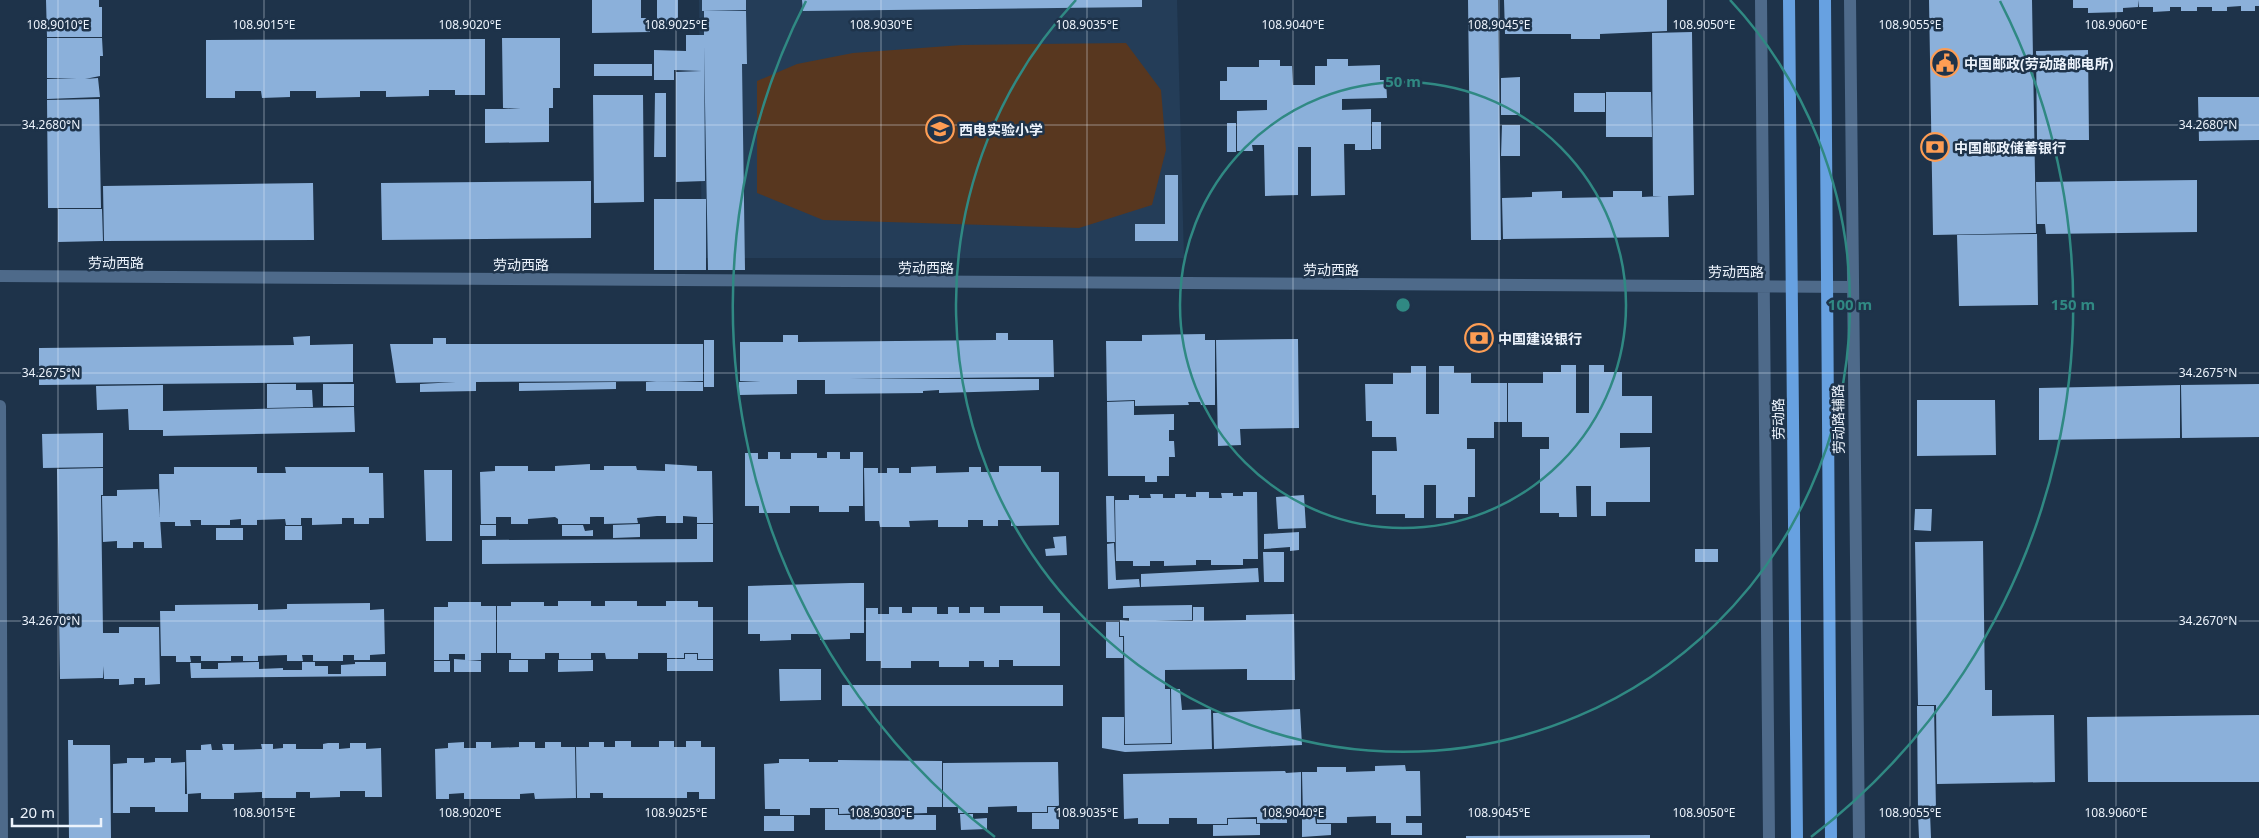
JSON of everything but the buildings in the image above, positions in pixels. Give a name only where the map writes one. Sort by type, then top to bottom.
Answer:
[{"type":"main road","name":"劳动路","points":[[1789,0],[1797,838]]},
{"type":"main road","points":[[1825,0],[1831,838]]},
{"type":"street","points":[[1761,0],[1769,838]]},
{"type":"street","name":"劳动路辅路","points":[[1850,0],[1859,838]]},
{"type":"street","name":"劳动西路","points":[[0,276],[1852,287]]},
{"type":"street","points":[[0,406],[2,838]]},
{"type":"shaded area","name":"西电实验小学","points":[[699,0],[1177,0],[1184,258],[702,258]]},
{"type":"shaded area","points":[[1126,43],[1161,90],[1166,150],[1152,205],[1079,228],[823,220],[757,193],[757,81],[797,64],[853,53],[962,45]]},
{"type":"place","name":"中国邮政(劳动路邮电所)","points":[[1945,63]]},
{"type":"place","name":"西电实验小学","points":[[940,129]]},
{"type":"place","name":"中国邮政储蓄银行","points":[[1935,147]]},
{"type":"place","name":"中国建设银行","points":[[1479,338]]}]
